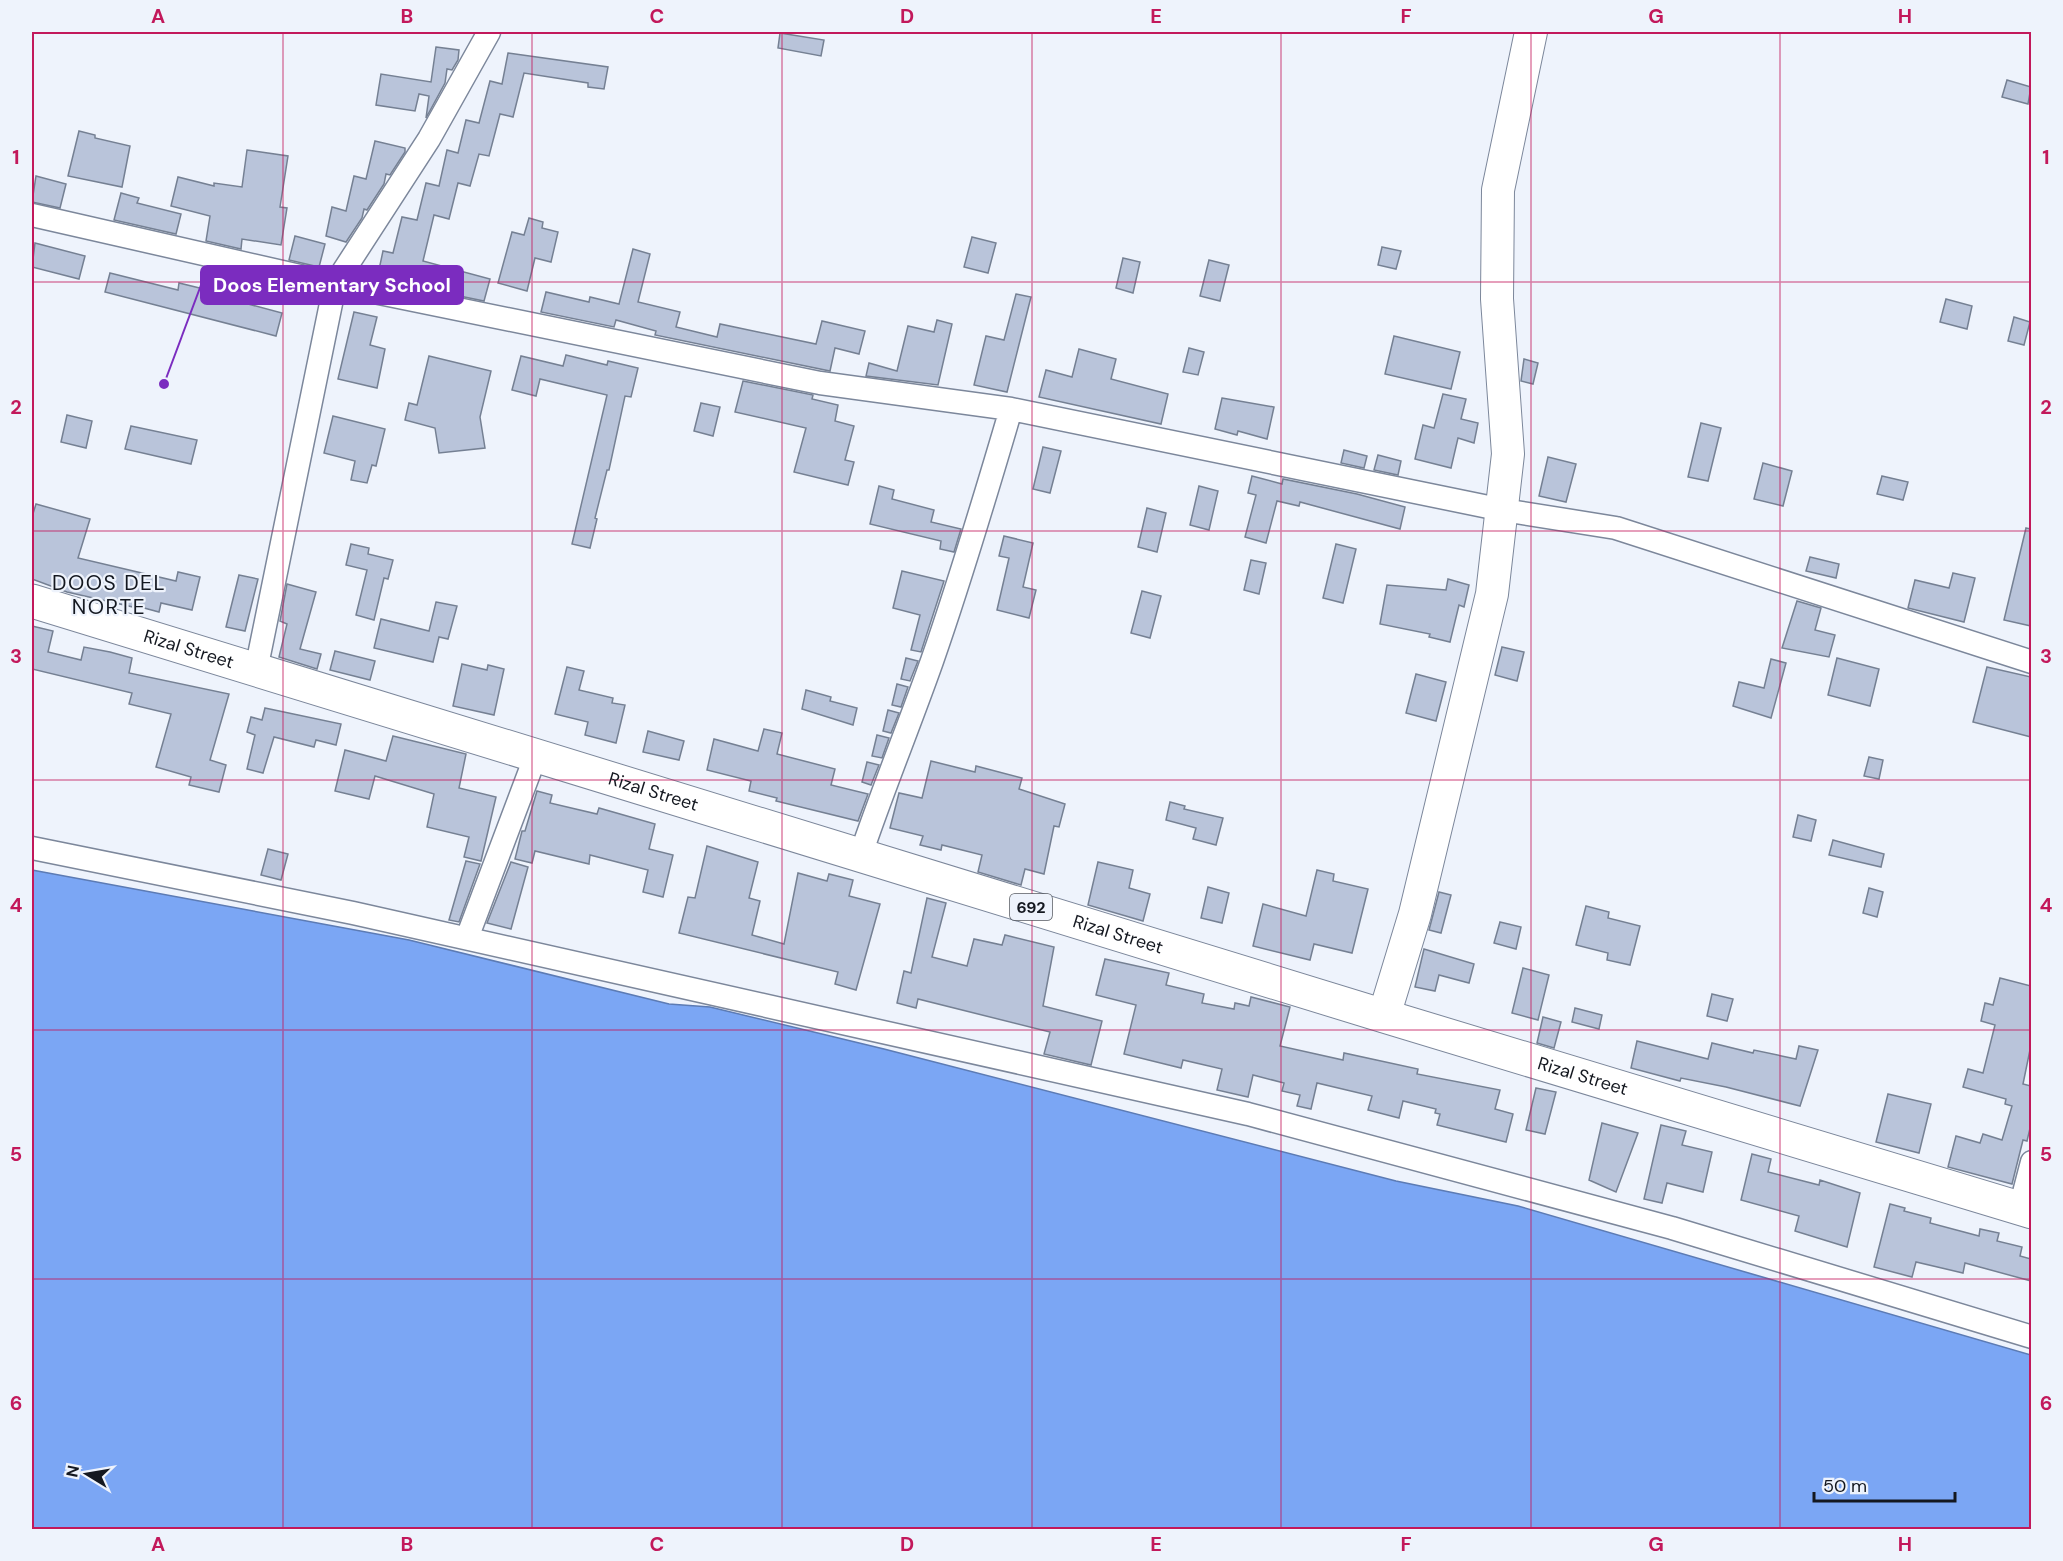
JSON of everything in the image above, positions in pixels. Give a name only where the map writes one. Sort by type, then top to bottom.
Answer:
[{"type":"main road","name":"Rizal Street","points":[[32,602],[2026,1210]]},
{"type":"street","points":[[256,670],[335,284],[429,139],[489,32]]},
{"type":"street","points":[[1384,1016],[1415,914],[1492,594],[1508,454],[1497,299],[1498,190],[1531,32]]},
{"type":"street","points":[[32,215],[335,284],[820,382],[1011,409],[1503,510],[1616,528],[2031,662]]},
{"type":"street","points":[[861,854],[888,773],[932,663],[966,560],[1011,409]]},
{"type":"street","points":[[467,938],[536,755]]},
{"type":"street","points":[[32,848],[467,938],[1248,1114],[1672,1228],[2031,1337]]},
{"type":"street","points":[[2026,1210],[2031,1162]]},
{"type":"water","points":[[32,870],[409,940],[669,1004],[710,1007],[884,1049],[1396,1181],[1518,1206],[2031,1355],[2031,1529],[32,1529]]},
{"type":"building","points":[[780,33],[824,40],[821,56],[778,48]]},
{"type":"building","points":[[436,47],[459,50],[458,60],[452,70],[447,69],[445,83],[426,118],[429,96],[419,94],[415,111],[376,105],[381,74],[431,82]]},
{"type":"building","points":[[508,53],[608,67],[604,89],[588,87],[588,83],[524,73],[513,117],[500,114],[489,156],[479,154],[470,186],[458,183],[449,219],[434,215],[423,261],[490,279],[484,301],[377,279],[383,251],[393,253],[402,217],[417,220],[426,183],[439,186],[447,150],[458,153],[466,120],[479,123],[490,81],[502,84]]},
{"type":"building","points":[[2007,80],[2031,87],[2028,104],[2002,97]]},
{"type":"building","points":[[79,131],[95,135],[95,138],[130,146],[122,187],[68,176]]},
{"type":"building","points":[[375,141],[405,148],[405,152],[390,175],[386,174],[384,184],[367,210],[364,209],[362,218],[346,242],[326,236],[332,207],[346,211],[354,176],[366,179]]},
{"type":"building","points":[[247,150],[288,156],[280,207],[287,208],[281,245],[242,239],[241,249],[206,241],[210,216],[171,206],[178,177],[214,186],[214,183],[242,187]]},
{"type":"building","points":[[36,176],[66,184],[60,208],[32,202]]},
{"type":"building","points":[[121,193],[139,198],[137,203],[181,214],[176,234],[114,220]]},
{"type":"building","points":[[529,218],[543,222],[542,228],[558,232],[551,262],[535,258],[527,291],[498,283],[512,232],[524,235]]},
{"type":"building","points":[[295,236],[325,244],[319,267],[289,260]]},
{"type":"building","points":[[972,237],[996,243],[988,273],[964,267]]},
{"type":"building","points":[[35,243],[85,256],[79,279],[32,267]]},
{"type":"building","points":[[1382,247],[1401,251],[1396,269],[1378,265]]},
{"type":"building","points":[[633,249],[650,254],[638,302],[680,312],[676,327],[717,337],[720,324],[816,344],[822,321],[865,331],[859,354],[835,348],[830,371],[655,335],[656,331],[616,320],[614,327],[541,312],[546,292],[589,302],[590,297],[619,304]]},
{"type":"building","points":[[1123,258],[1140,262],[1133,293],[1116,288]]},
{"type":"building","points":[[1209,260],[1229,265],[1220,301],[1200,296]]},
{"type":"building","points":[[110,273],[178,290],[179,283],[249,300],[248,304],[282,313],[276,336],[105,292]]},
{"type":"building","points":[[1016,294],[1031,297],[1007,392],[974,385],[986,336],[1004,340]]},
{"type":"building","points":[[1946,299],[1972,306],[1967,329],[1940,322]]},
{"type":"building","points":[[354,312],[377,317],[370,345],[385,349],[377,388],[338,379]]},
{"type":"building","points":[[2014,317],[2030,322],[2024,345],[2008,341]]},
{"type":"building","points":[[937,320],[952,324],[938,385],[866,376],[869,363],[897,371],[908,326],[934,332]]},
{"type":"building","points":[[1394,336],[1460,352],[1451,389],[1385,374]]},
{"type":"building","points":[[1189,348],[1204,352],[1198,375],[1183,372]]},
{"type":"building","points":[[1079,349],[1116,359],[1111,379],[1168,394],[1161,424],[1039,397],[1046,370],[1072,377]]},
{"type":"building","points":[[566,355],[607,365],[608,361],[638,368],[631,397],[625,396],[609,470],[607,470],[595,518],[597,519],[590,548],[572,544],[607,395],[540,379],[536,396],[512,390],[521,356],[563,366]]},
{"type":"building","points":[[429,356],[491,371],[480,417],[485,448],[439,453],[435,428],[405,420],[409,403],[417,405]]},
{"type":"building","points":[[1524,359],[1538,363],[1533,384],[1521,381]]},
{"type":"building","points":[[743,381],[813,395],[812,399],[838,405],[835,421],[854,426],[845,460],[854,462],[848,485],[794,472],[806,428],[735,412]]},
{"type":"building","points":[[1443,394],[1466,399],[1461,419],[1478,423],[1474,443],[1458,438],[1451,468],[1415,459],[1423,425],[1434,428]]},
{"type":"building","points":[[1222,398],[1274,407],[1267,439],[1238,431],[1237,435],[1215,429]]},
{"type":"building","points":[[701,403],[720,407],[713,436],[694,431]]},
{"type":"building","points":[[67,415],[92,421],[86,448],[61,442]]},
{"type":"building","points":[[333,416],[385,429],[376,466],[372,465],[367,483],[351,480],[355,461],[324,453]]},
{"type":"building","points":[[1701,423],[1721,428],[1708,481],[1688,477]]},
{"type":"building","points":[[131,426],[197,440],[191,464],[125,449]]},
{"type":"building","points":[[1043,447],[1061,451],[1050,493],[1033,489]]},
{"type":"building","points":[[1344,450],[1367,456],[1364,468],[1341,463]]},
{"type":"building","points":[[1378,455],[1401,461],[1398,475],[1374,470]]},
{"type":"building","points":[[1548,457],[1576,464],[1566,502],[1539,496]]},
{"type":"building","points":[[1763,463],[1792,471],[1783,506],[1754,499]]},
{"type":"building","points":[[1252,476],[1282,484],[1283,479],[1357,494],[1405,507],[1400,529],[1300,502],[1299,506],[1277,501],[1266,543],[1245,537],[1256,495],[1248,493]]},
{"type":"building","points":[[1882,476],[1908,482],[1903,500],[1877,494]]},
{"type":"building","points":[[879,486],[894,490],[892,499],[934,510],[931,522],[961,529],[954,552],[940,549],[941,541],[870,524]]},
{"type":"building","points":[[1199,486],[1218,491],[1209,530],[1190,525]]},
{"type":"building","points":[[36,504],[90,519],[78,558],[176,581],[178,572],[200,577],[192,610],[161,603],[159,612],[133,605],[133,607],[67,592],[32,579],[32,517]]},
{"type":"building","points":[[1147,508],[1166,513],[1157,552],[1138,547]]},
{"type":"building","points":[[2026,528],[2031,529],[2031,626],[2004,620]]},
{"type":"building","points":[[1004,536],[1033,543],[1023,587],[1036,590],[1029,618],[997,610],[1009,558],[999,556]]},
{"type":"building","points":[[351,544],[369,548],[368,554],[393,560],[388,579],[384,578],[374,620],[356,615],[367,570],[346,565]]},
{"type":"building","points":[[1336,544],[1356,549],[1343,603],[1323,598]]},
{"type":"building","points":[[1810,557],[1839,564],[1836,578],[1806,571]]},
{"type":"building","points":[[1251,560],[1266,563],[1259,594],[1244,590]]},
{"type":"building","points":[[902,571],[944,581],[921,652],[911,650],[920,615],[893,608]]},
{"type":"building","points":[[1953,573],[1975,578],[1964,622],[1908,608],[1915,580],[1949,588]]},
{"type":"building","points":[[239,575],[258,579],[245,631],[226,627]]},
{"type":"building","points":[[1448,579],[1469,585],[1464,607],[1459,605],[1450,642],[1429,637],[1430,634],[1380,624],[1387,585],[1446,590]]},
{"type":"building","points":[[287,584],[316,592],[300,649],[321,654],[317,669],[279,657],[287,624],[280,621]]},
{"type":"building","points":[[1142,591],[1161,596],[1150,638],[1131,633]]},
{"type":"building","points":[[1797,601],[1821,608],[1815,630],[1835,635],[1829,657],[1782,648]]},
{"type":"building","points":[[436,602],[457,606],[448,639],[439,637],[433,662],[374,648],[381,619],[429,631]]},
{"type":"building","points":[[32,626],[53,631],[48,652],[81,660],[84,647],[110,652],[132,658],[129,673],[229,694],[210,760],[226,765],[219,792],[189,785],[191,777],[156,767],[171,714],[129,704],[132,693],[32,669]]},
{"type":"building","points":[[1502,647],[1524,652],[1517,681],[1495,675]]},
{"type":"building","points":[[335,651],[375,661],[370,680],[330,670]]},
{"type":"building","points":[[906,658],[918,661],[910,681],[901,679]]},
{"type":"building","points":[[1837,658],[1879,669],[1870,706],[1828,695]]},
{"type":"building","points":[[1771,659],[1786,663],[1771,718],[1733,706],[1739,682],[1764,688]]},
{"type":"building","points":[[462,664],[487,670],[488,665],[504,669],[494,715],[453,706]]},
{"type":"building","points":[[567,667],[584,671],[579,690],[613,698],[612,703],[625,705],[616,743],[585,735],[588,722],[555,714]]},
{"type":"building","points":[[1987,667],[2031,677],[2031,737],[1973,722]]},
{"type":"building","points":[[1416,674],[1446,682],[1436,721],[1406,713]]},
{"type":"building","points":[[897,684],[908,687],[901,707],[892,705]]},
{"type":"building","points":[[806,690],[831,697],[830,701],[857,708],[853,725],[802,709]]},
{"type":"building","points":[[265,708],[341,724],[336,745],[316,740],[314,747],[274,737],[263,773],[247,769],[255,735],[247,732],[251,717],[262,720]]},
{"type":"building","points":[[888,710],[899,713],[891,733],[883,731]]},
{"type":"building","points":[[764,729],[782,733],[777,754],[835,769],[831,785],[868,794],[858,821],[776,801],[777,798],[749,791],[751,781],[707,770],[714,739],[758,751]]},
{"type":"building","points":[[648,731],[684,741],[679,760],[643,752]]},
{"type":"building","points":[[877,735],[889,738],[882,758],[872,756]]},
{"type":"building","points":[[393,736],[466,754],[459,788],[496,797],[481,861],[464,857],[469,837],[427,827],[434,794],[375,776],[369,799],[335,791],[345,750],[386,761]]},
{"type":"building","points":[[1869,757],[1883,760],[1879,779],[1864,776]]},
{"type":"building","points":[[931,761],[975,772],[976,766],[1022,778],[1019,789],[1065,804],[1059,827],[1054,826],[1044,874],[1025,869],[1021,885],[978,872],[982,855],[942,845],[941,850],[920,845],[923,836],[890,828],[899,793],[922,798]]},
{"type":"building","points":[[867,762],[879,765],[871,785],[862,782]]},
{"type":"building","points":[[537,791],[552,795],[550,803],[597,814],[599,808],[655,824],[649,849],[673,855],[663,897],[643,892],[648,870],[590,855],[589,864],[535,851],[532,863],[515,859],[522,831],[525,831]]},
{"type":"building","points":[[1170,802],[1185,806],[1184,809],[1223,818],[1216,845],[1193,839],[1196,828],[1166,820]]},
{"type":"building","points":[[1798,815],[1816,820],[1811,841],[1793,837]]},
{"type":"building","points":[[1833,840],[1884,854],[1881,867],[1829,855]]},
{"type":"building","points":[[707,846],[758,862],[749,898],[760,901],[752,935],[784,944],[798,873],[827,881],[829,874],[853,880],[849,896],[880,904],[856,990],[835,984],[838,972],[679,933],[688,897],[695,898]]},
{"type":"building","points":[[268,849],[288,854],[281,880],[261,875]]},
{"type":"building","points":[[466,861],[480,864],[459,922],[449,920]]},
{"type":"building","points":[[511,862],[528,867],[511,929],[487,923]]},
{"type":"building","points":[[1098,862],[1133,870],[1129,888],[1150,894],[1143,921],[1088,905]]},
{"type":"building","points":[[1317,870],[1334,874],[1333,881],[1368,889],[1352,953],[1314,944],[1310,960],[1253,946],[1263,904],[1306,916]]},
{"type":"building","points":[[1208,887],[1229,893],[1222,923],[1201,918]]},
{"type":"building","points":[[1869,888],[1883,892],[1877,917],[1863,913]]},
{"type":"building","points":[[1439,892],[1451,895],[1441,933],[1429,930]]},
{"type":"building","points":[[927,898],[946,903],[932,957],[967,966],[974,939],[1002,945],[1005,935],[1054,947],[1043,1006],[1102,1021],[1091,1065],[1044,1054],[1050,1032],[918,999],[916,1008],[897,1003],[904,971],[911,973]]},
{"type":"building","points":[[1586,906],[1609,912],[1608,918],[1640,926],[1630,965],[1607,960],[1608,953],[1576,945]]},
{"type":"building","points":[[1500,922],[1521,927],[1516,949],[1494,943]]},
{"type":"building","points":[[1424,949],[1474,964],[1469,983],[1439,975],[1435,991],[1415,987]]},
{"type":"building","points":[[1105,959],[1169,973],[1166,985],[1204,994],[1202,1003],[1234,1009],[1235,1003],[1249,1006],[1251,997],[1290,1007],[1280,1046],[1343,1060],[1344,1053],[1418,1069],[1417,1074],[1500,1090],[1495,1109],[1513,1114],[1506,1142],[1437,1125],[1440,1114],[1435,1113],[1436,1109],[1403,1101],[1399,1118],[1368,1110],[1372,1096],[1317,1083],[1311,1109],[1297,1106],[1300,1095],[1282,1091],[1284,1083],[1253,1075],[1248,1097],[1217,1090],[1222,1069],[1183,1060],[1181,1068],[1124,1054],[1136,1005],[1096,995]]},
{"type":"building","points":[[1523,968],[1549,975],[1538,1020],[1512,1013]]},
{"type":"building","points":[[2000,978],[2031,986],[2031,1045],[2023,1084],[2031,1086],[2031,1124],[2027,1141],[2023,1140],[2012,1184],[1948,1167],[1956,1136],[1980,1143],[1983,1134],[2002,1140],[2012,1106],[2005,1104],[2006,1099],[1963,1087],[1968,1069],[1983,1073],[1995,1025],[1981,1021],[1985,1003],[1993,1005]]},
{"type":"building","points":[[1712,994],[1733,999],[1727,1021],[1707,1016]]},
{"type":"building","points":[[1575,1008],[1602,1015],[1599,1029],[1572,1022]]},
{"type":"building","points":[[1543,1017],[1561,1022],[1554,1048],[1537,1043]]},
{"type":"building","points":[[1637,1041],[1708,1059],[1712,1043],[1753,1053],[1754,1050],[1796,1059],[1799,1046],[1818,1050],[1800,1106],[1726,1087],[1681,1078],[1680,1081],[1631,1068]]},
{"type":"building","points":[[1536,1088],[1556,1092],[1545,1134],[1526,1130]]},
{"type":"building","points":[[1888,1094],[1931,1104],[1919,1153],[1876,1142]]},
{"type":"building","points":[[1602,1123],[1638,1133],[1616,1192],[1589,1180]]},
{"type":"building","points":[[1661,1125],[1686,1131],[1682,1145],[1712,1152],[1703,1192],[1667,1183],[1662,1203],[1644,1199]]},
{"type":"building","points":[[1752,1154],[1771,1159],[1768,1172],[1819,1185],[1820,1180],[1860,1193],[1847,1247],[1795,1231],[1799,1216],[1741,1200]]},
{"type":"building","points":[[1890,1204],[1905,1208],[1904,1211],[1931,1218],[1930,1223],[1979,1236],[1980,1229],[1999,1233],[1997,1241],[2022,1247],[2020,1256],[2031,1259],[2031,1281],[1965,1263],[1963,1273],[1916,1262],[1912,1277],[1874,1267]]},
{"type":"place","name":"Doos Elementary School","points":[[164,384]]},
{"type":"district","name":"DOOS DEL NORTE","points":[[109,595]]}]
